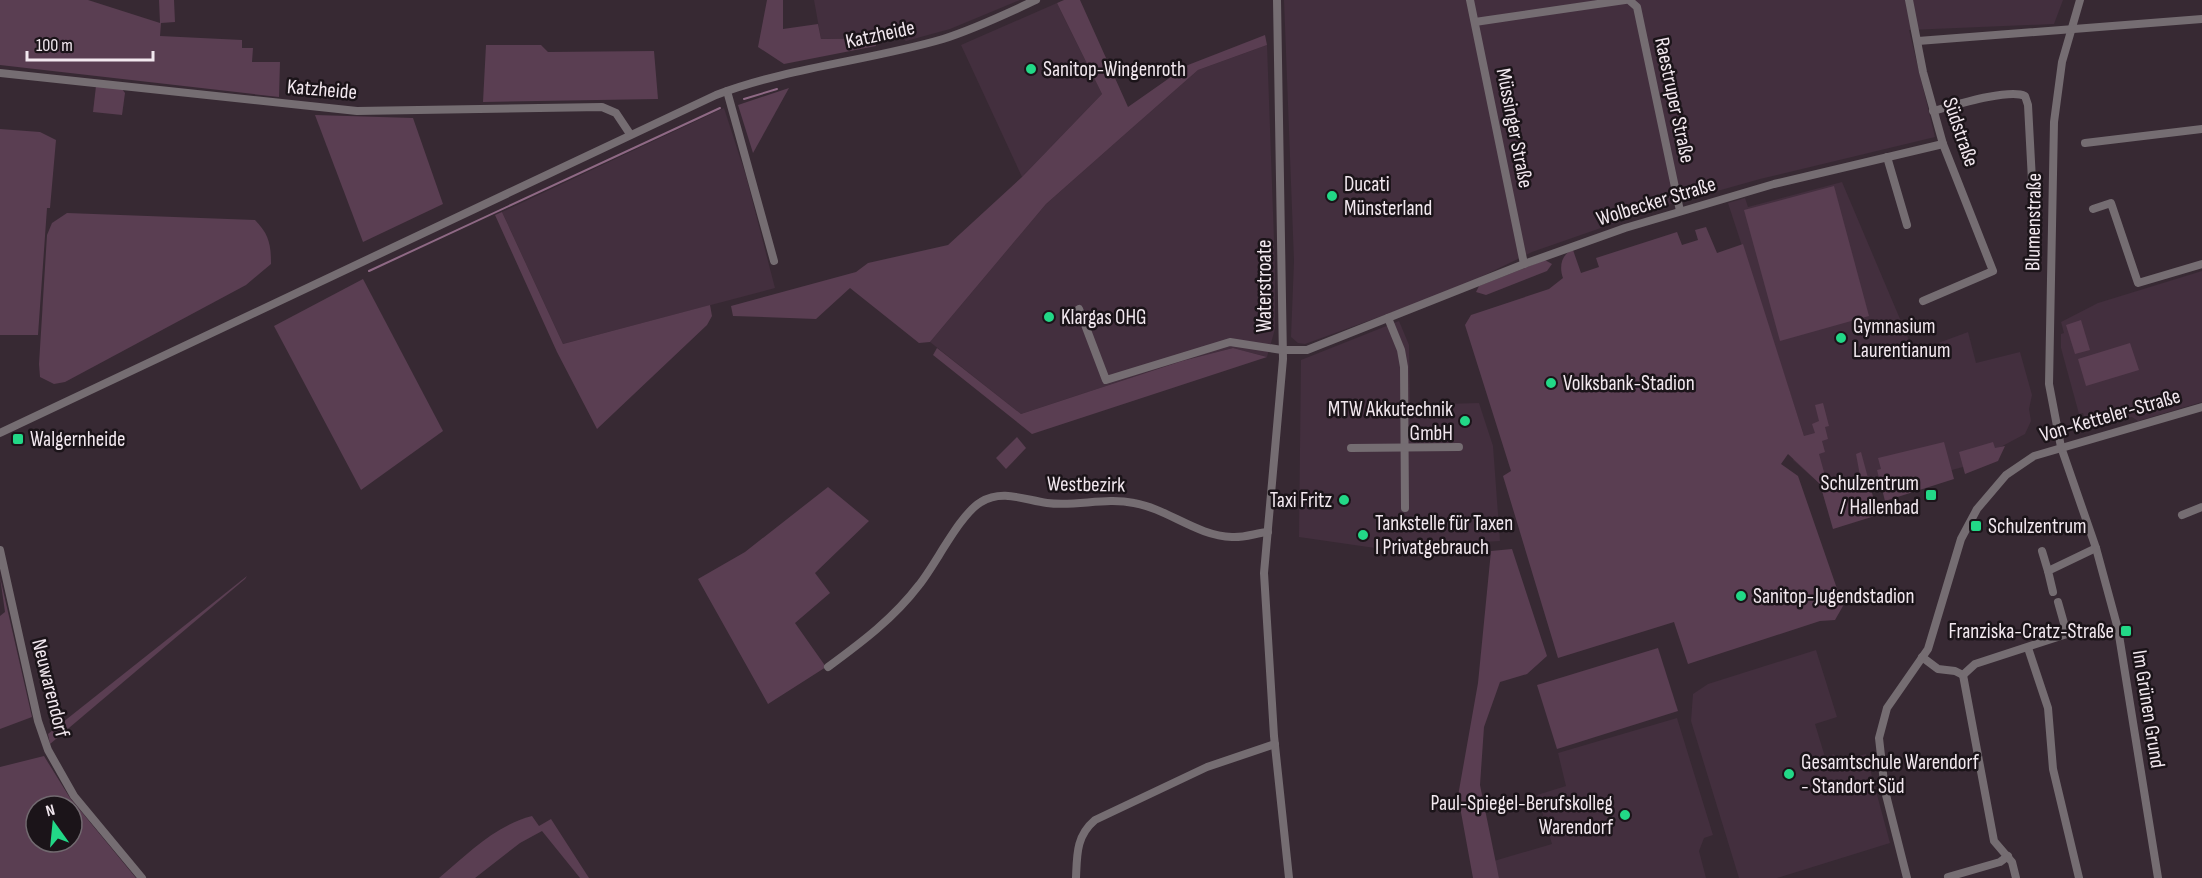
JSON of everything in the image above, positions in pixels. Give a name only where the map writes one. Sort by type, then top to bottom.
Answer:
[{"type":"street","name":"Katzheide","points":[[0,433],[630,134],[727,91],[790,71],[941,39],[983,24],[1036,0]]},
{"type":"street","name":"Waterstroate","points":[[1079,309],[1106,380],[1230,342],[1282,350],[1277,0]]},
{"type":"street","name":"Müssinger Straße","points":[[1470,0],[1524,264]]},
{"type":"street","name":"Raestruper Straße","points":[[1475,22],[1627,0],[1637,7],[1680,211]]},
{"type":"street","name":"Südstraße","points":[[1909,0],[1933,111],[1943,144],[1993,271],[1923,301]]},
{"type":"street","name":"Blumenstraße","points":[[2061,447],[2050,393],[2048,324],[2054,122],[2060,74],[2079,0]]},
{"type":"street","points":[[1918,41],[2202,19]]},
{"type":"street","name":"Katzheide","points":[[0,73],[357,111],[602,107],[616,112],[630,134]]},
{"type":"street","points":[[727,91],[774,261]]},
{"type":"street","points":[[1933,111],[1982,99],[2017,94],[2025,96],[2028,105],[2035,237]]},
{"type":"street","points":[[2085,143],[2202,129]]},
{"type":"street","name":"Wolbecker Straße","points":[[1282,350],[1307,350],[1524,264],[1680,211],[1774,184],[1943,144]]},
{"type":"street","points":[[1887,157],[1907,225]]},
{"type":"street","points":[[2093,209],[2111,203],[2138,283],[2202,264]]},
{"type":"street","points":[[1388,318],[1403,357],[1405,507]]},
{"type":"street","points":[[1282,350],[1264,585],[1275,744],[1289,878]]},
{"type":"street","name":"Von-Ketteler-Straße","points":[[1907,878],[1885,791],[1879,738],[1887,708],[1922,657],[1935,631],[1960,539],[1977,509],[1994,486],[2020,464],[2061,447],[2122,432],[2202,407]]},
{"type":"street","points":[[1351,448],[1459,447]]},
{"type":"street","name":"Im Grünen Grund","points":[[2061,447],[2096,548],[2118,629],[2158,878]]},
{"type":"street","name":"Westbezirk","points":[[828,667],[887,622],[919,585],[966,515],[980,502],[990,498],[1012,496],[1050,504],[1133,502],[1218,536],[1241,537],[1268,532]]},
{"type":"street","points":[[2182,515],[2202,507]]},
{"type":"street","points":[[2048,571],[2096,548]]},
{"type":"street","name":"Neuwarendorf","points":[[0,550],[38,721],[48,750],[74,796],[142,878]]},
{"type":"street","points":[[2042,551],[2053,592]]},
{"type":"street","points":[[1963,675],[1975,664],[2067,634],[2058,602]]},
{"type":"street","points":[[2028,648],[2048,708],[2053,769],[2079,878]]},
{"type":"street","points":[[1922,657],[1938,669],[1955,671],[1963,675]]},
{"type":"street","points":[[1963,675],[1994,841],[2008,856],[2016,878]]},
{"type":"street","points":[[1076,878],[1080,838],[1085,828],[1095,820],[1207,767],[1275,744]]},
{"type":"street","points":[[1948,877],[2000,862],[2008,856]]},
{"type":"shaded area","points":[[0,0],[88,0],[160,23],[159,0],[174,0],[175,22],[161,23],[160,36],[242,40],[242,48],[253,48],[252,62],[280,62],[279,97],[0,65]]},
{"type":"shaded area","points":[[767,0],[783,0],[783,29],[818,24],[821,39],[875,38],[876,46],[784,64],[758,47]]},
{"type":"shaded area","points":[[814,0],[1020,0],[950,29],[906,41],[900,36],[821,39]]},
{"type":"shaded area","points":[[1064,0],[1080,0],[1128,107],[1188,65],[1265,35],[1267,45],[1198,70],[1132,128],[1046,204],[930,342],[919,343],[850,288],[816,319],[733,316],[731,306],[856,272],[868,263],[948,245],[1022,177],[1102,94],[1057,3]]},
{"type":"shaded area","points":[[1284,0],[2063,0],[2054,24],[1909,30],[1935,137],[1760,179],[1664,206],[1532,252],[1456,289],[1305,344],[1298,343],[1291,337],[1294,261]]},
{"type":"shaded area","name":"Sanitop-Wingenroth","points":[[1057,3],[1102,94],[1022,177],[961,45]]},
{"type":"shaded area","points":[[486,45],[541,45],[548,52],[654,51],[658,99],[483,102]]},
{"type":"shaded area","points":[[1267,45],[1275,329],[1267,357],[1233,348],[1182,361],[1021,414],[930,342],[1046,204],[1132,128],[1198,70]]},
{"type":"shaded area","points":[[96,86],[122,89],[125,93],[122,115],[93,112]]},
{"type":"shaded area","points":[[789,88],[753,153],[738,105]]},
{"type":"shaded area","points":[[724,108],[746,176],[775,288],[563,344],[502,212]]},
{"type":"shaded area","points":[[315,115],[413,118],[443,204],[363,242]]},
{"type":"shaded area","points":[[0,129],[40,132],[56,140],[50,208],[47,208],[38,335],[0,335]]},
{"type":"shaded area","name":"Gymnasium Laurentianum","points":[[1842,182],[1914,352],[1968,332],[1976,363],[2020,352],[2032,395],[2029,409],[2031,421],[2025,434],[1963,467],[1826,504],[1820,484],[1793,460],[1806,442],[1728,203],[1745,198],[1748,207]]},
{"type":"shaded area","points":[[1834,186],[1869,316],[1780,341],[1744,210]]},
{"type":"shaded area","points":[[502,212],[563,344],[710,305],[712,316],[707,325],[597,429],[557,352],[495,215]]},
{"type":"shaded area","points":[[67,213],[255,220],[268,240],[271,264],[246,285],[65,382],[54,384],[40,377],[39,364],[47,235],[52,223]]},
{"type":"shaded area","points":[[1706,227],[1717,253],[1743,244],[1804,436],[1815,433],[1812,424],[1819,421],[1815,405],[1823,403],[1829,426],[1825,427],[1828,439],[1822,441],[1825,452],[1819,454],[1827,483],[1845,479],[1847,485],[1861,481],[1856,454],[1861,452],[1878,515],[1833,529],[1820,484],[1788,454],[1781,464],[1798,476],[1843,606],[1835,620],[1820,621],[1688,664],[1674,622],[1558,658],[1503,476],[1511,471],[1465,325],[1471,315],[1549,289],[1563,278],[1562,261],[1573,250],[1581,273],[1599,267],[1596,258],[1677,232],[1682,245],[1698,240],[1695,230]]},
{"type":"shaded area","points":[[1545,260],[1552,264],[1547,271],[1486,295],[1476,292],[1479,286]]},
{"type":"shaded area","points":[[2202,271],[2202,402],[2138,421],[2132,417],[2086,424],[2083,413],[2079,414],[2061,348],[2061,334],[2064,333],[2061,322],[2098,303]]},
{"type":"shaded area","points":[[363,279],[443,431],[361,490],[274,326]]},
{"type":"shaded area","points":[[2081,320],[2090,350],[2075,354],[2066,325]]},
{"type":"shaded area","points":[[1399,321],[1409,345],[1410,405],[1479,403],[1493,446],[1500,541],[1375,548],[1299,537],[1301,360]]},
{"type":"shaded area","points":[[2130,343],[2139,370],[2086,386],[2078,359]]},
{"type":"shaded area","points":[[937,348],[1021,414],[1182,361],[1233,348],[1267,357],[1032,434],[933,355]]},
{"type":"shaded area","points":[[1017,437],[1026,448],[1006,469],[996,458]]},
{"type":"shaded area","points":[[1944,442],[1954,479],[1885,501],[1877,470],[1881,469],[1878,458]]},
{"type":"shaded area","points":[[1993,442],[1995,448],[2005,446],[1998,461],[1965,474],[1959,452]]},
{"type":"shaded area","points":[[828,487],[869,521],[815,573],[830,593],[795,623],[826,667],[768,704],[698,579],[745,552]]},
{"type":"shaded area","points":[[1512,549],[1547,656],[1527,674],[1500,682],[1484,727],[1480,785],[1499,878],[1473,878],[1458,796],[1478,683],[1491,551]]},
{"type":"shaded area","points":[[247,576],[245,579],[50,744],[48,734]]},
{"type":"shaded area","points":[[0,577],[32,717],[0,729],[0,616],[5,612]]},
{"type":"shaded area","points":[[1658,648],[1678,711],[1557,749],[1537,685]]},
{"type":"shaded area","name":"Gesamtschule Warendorf - Standort Süd","points":[[1816,650],[1837,717],[1815,724],[1825,757],[1834,754],[1837,762],[1866,754],[1890,843],[1777,878],[1739,878],[1691,721],[1693,694],[1708,684]]},
{"type":"shaded area","name":"Paul-Spiegel-Berufskolleg Warendorf","points":[[1677,718],[1713,835],[1704,838],[1699,851],[1706,878],[1499,878],[1494,861],[1552,844],[1537,795],[1566,786],[1558,753]]},
{"type":"shaded area","points":[[44,756],[68,794],[24,794],[24,854],[84,854],[84,815],[136,878],[0,878],[0,767]]},
{"type":"shaded area","points":[[532,816],[539,826],[551,819],[589,878],[580,878],[542,831],[520,843],[475,878],[439,878],[494,833]]},
{"type":"waterway","points":[[744,99],[777,89]]},
{"type":"waterway","points":[[369,271],[720,108]]},
{"type":"place","name":"Sanitop-Wingenroth","points":[[1031,69]]},
{"type":"place","name":"Ducati Münsterland","points":[[1332,196]]},
{"type":"place","name":"Klargas OHG","points":[[1049,317]]},
{"type":"place","name":"Gymnasium Laurentianum","points":[[1841,338]]},
{"type":"place","name":"Volksbank-Stadion","points":[[1551,383]]},
{"type":"place","name":"MTW Akkutechnik GmbH","points":[[1465,421]]},
{"type":"place","name":"Walgernheide","points":[[18,439]]},
{"type":"place","name":"Schulzentrum / Hallenbad","points":[[1931,495]]},
{"type":"place","name":"Taxi Fritz","points":[[1344,500]]},
{"type":"place","name":"Schulzentrum","points":[[1976,526]]},
{"type":"place","name":"Tankstelle für Taxen I Privatgebrauch","points":[[1363,535]]},
{"type":"place","name":"Sanitop-Jugendstadion","points":[[1741,596]]},
{"type":"place","name":"Franziska-Cratz-Straße","points":[[2126,631]]},
{"type":"place","name":"Gesamtschule Warendorf - Standort Süd","points":[[1789,774]]},
{"type":"place","name":"Paul-Spiegel-Berufskolleg Warendorf","points":[[1625,815]]}]
